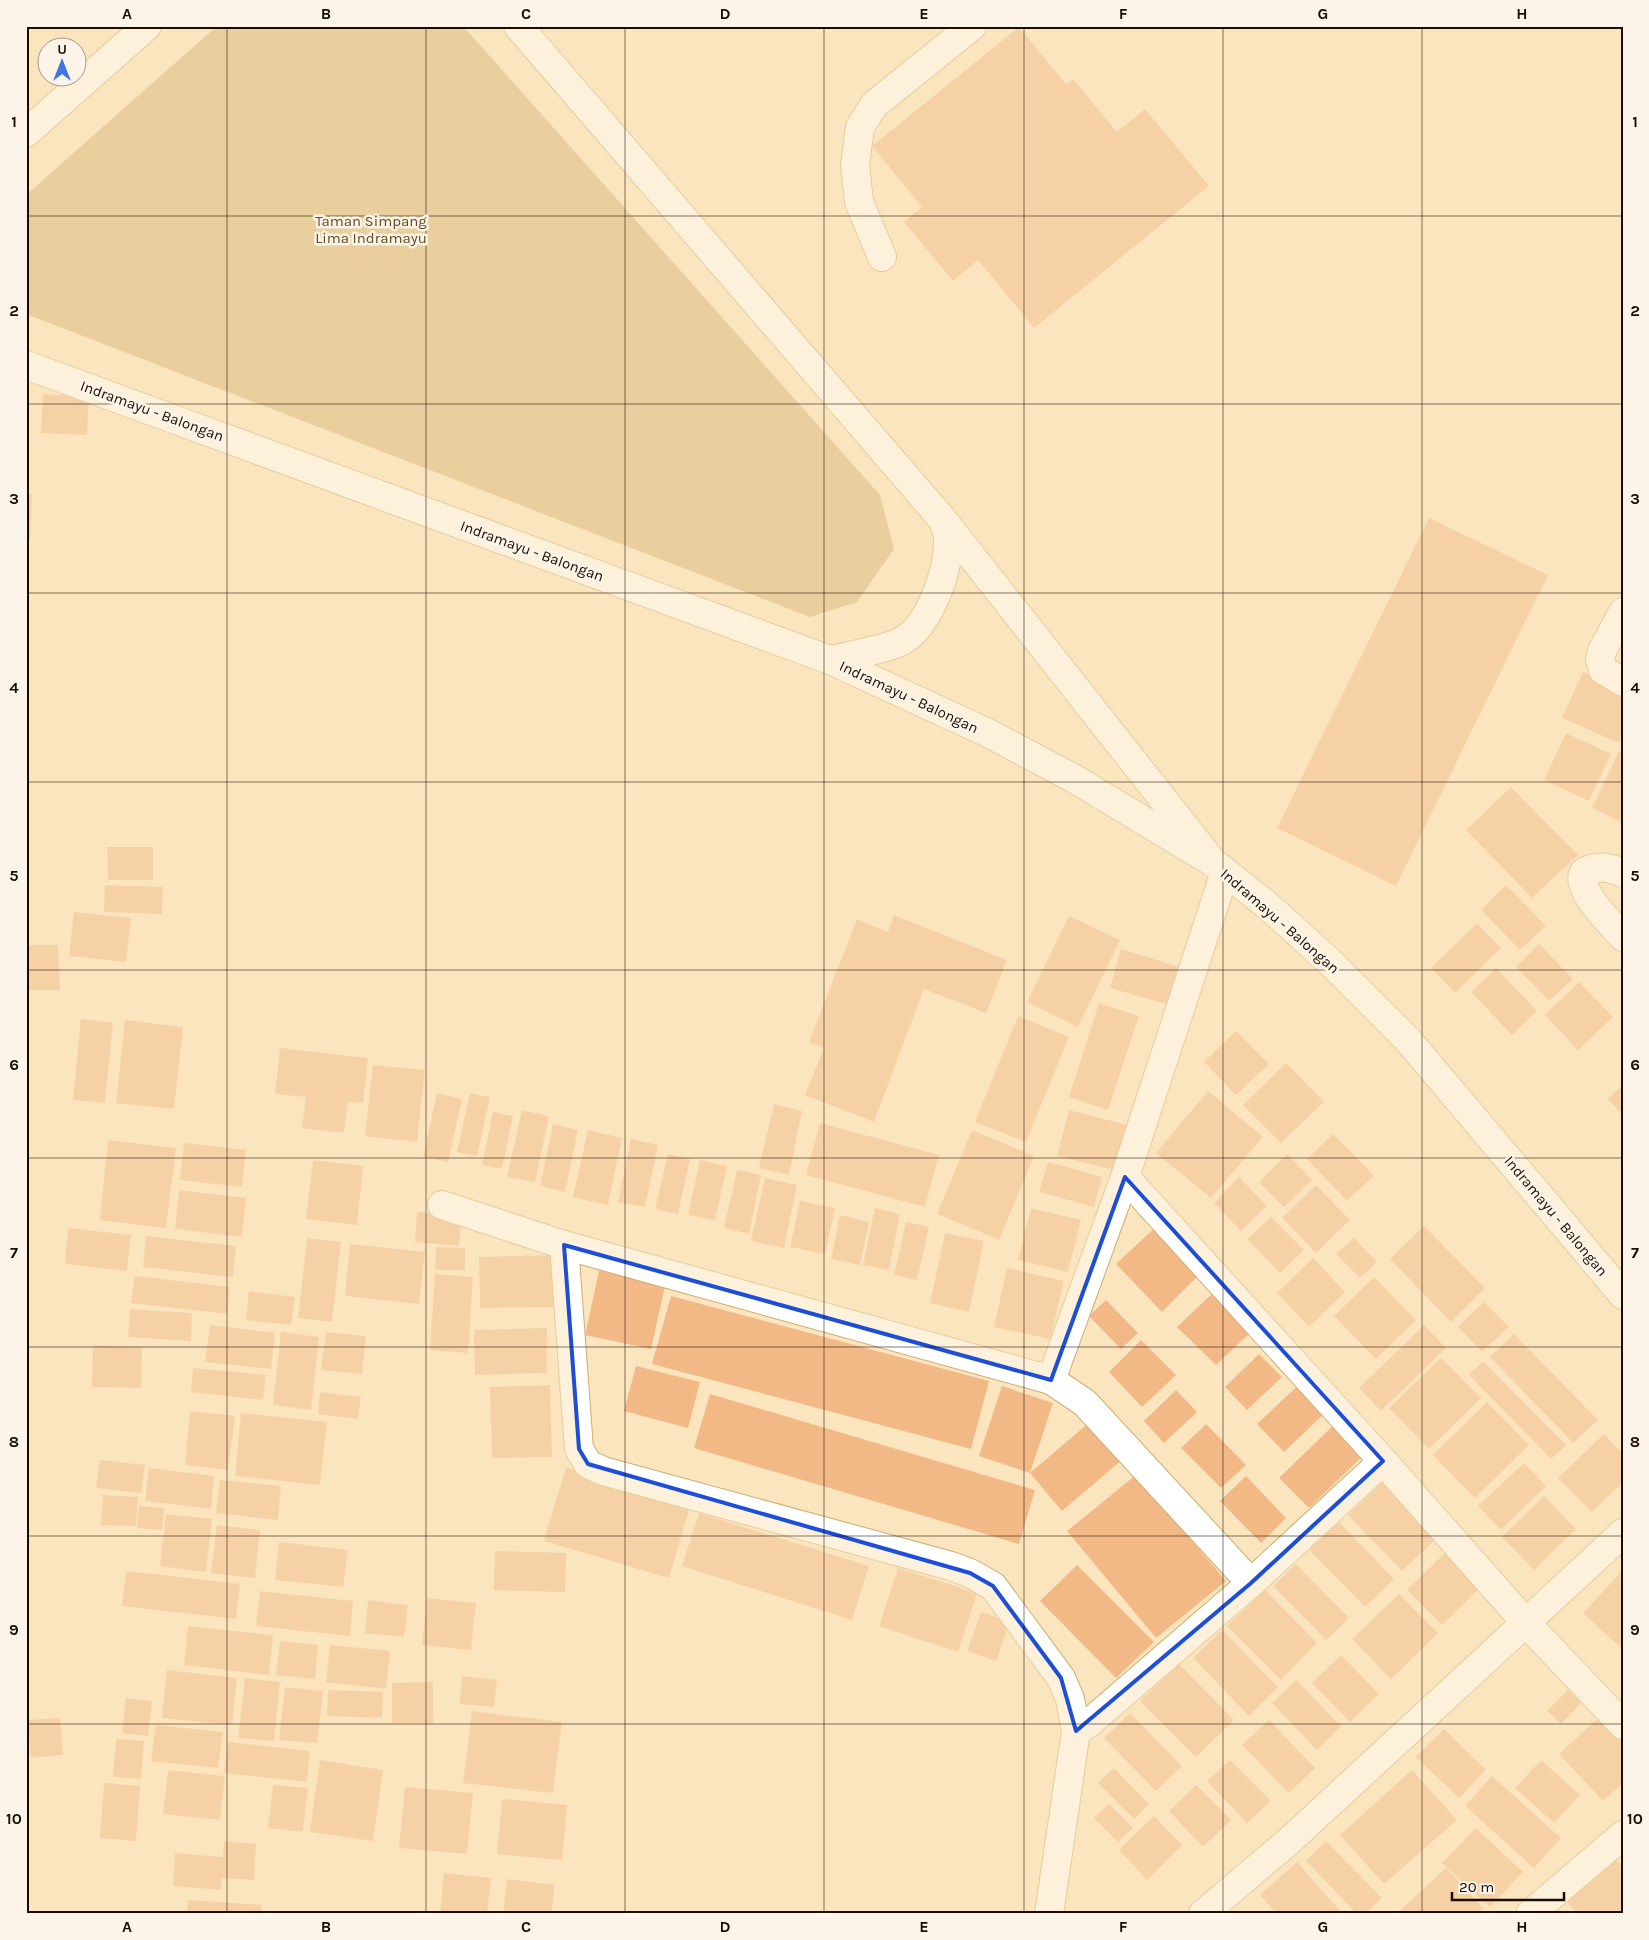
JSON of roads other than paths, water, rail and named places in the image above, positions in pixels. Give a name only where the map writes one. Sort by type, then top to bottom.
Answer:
[{"type":"main road","points":[[26,133],[147,26]]},
{"type":"main road","points":[[518,26],[943,520],[1219,868],[1125,1177],[1051,1380]]},
{"type":"main road","points":[[882,257],[859,202],[855,165],[860,127],[874,106],[972,26]]},
{"type":"main road","name":"Indramayu - Balongan","points":[[26,365],[830,660],[988,734],[1073,778],[1219,868],[1268,906],[1331,963],[1408,1040],[1623,1295]]},
{"type":"main road","points":[[830,660],[899,642],[918,625],[934,602],[945,570],[949,541],[943,520]]},
{"type":"main road","points":[[1623,612],[1600,658],[1602,670],[1623,682]]},
{"type":"main road","points":[[1623,873],[1612,868],[1597,867],[1584,872],[1581,877],[1581,884],[1623,936]]},
{"type":"main road","points":[[1125,1177],[1383,1461],[1526,1623],[1623,1725]]},
{"type":"main road","points":[[442,1205],[564,1245],[1051,1380],[1085,1403],[1250,1583]]},
{"type":"main road","points":[[564,1245],[579,1449],[588,1464],[603,1471],[970,1573],[993,1586],[1061,1678],[1070,1699],[1076,1732],[1049,1914]]},
{"type":"main road","points":[[1076,1732],[1089,1723],[1250,1583],[1383,1461]]},
{"type":"main road","points":[[1204,1914],[1289,1841],[1623,1533]]},
{"type":"main road","points":[[1530,1914],[1623,1835]]},
{"type":"park label","name":"Taman Simpang Lima Indramayu","points":[[371,230]]}]
